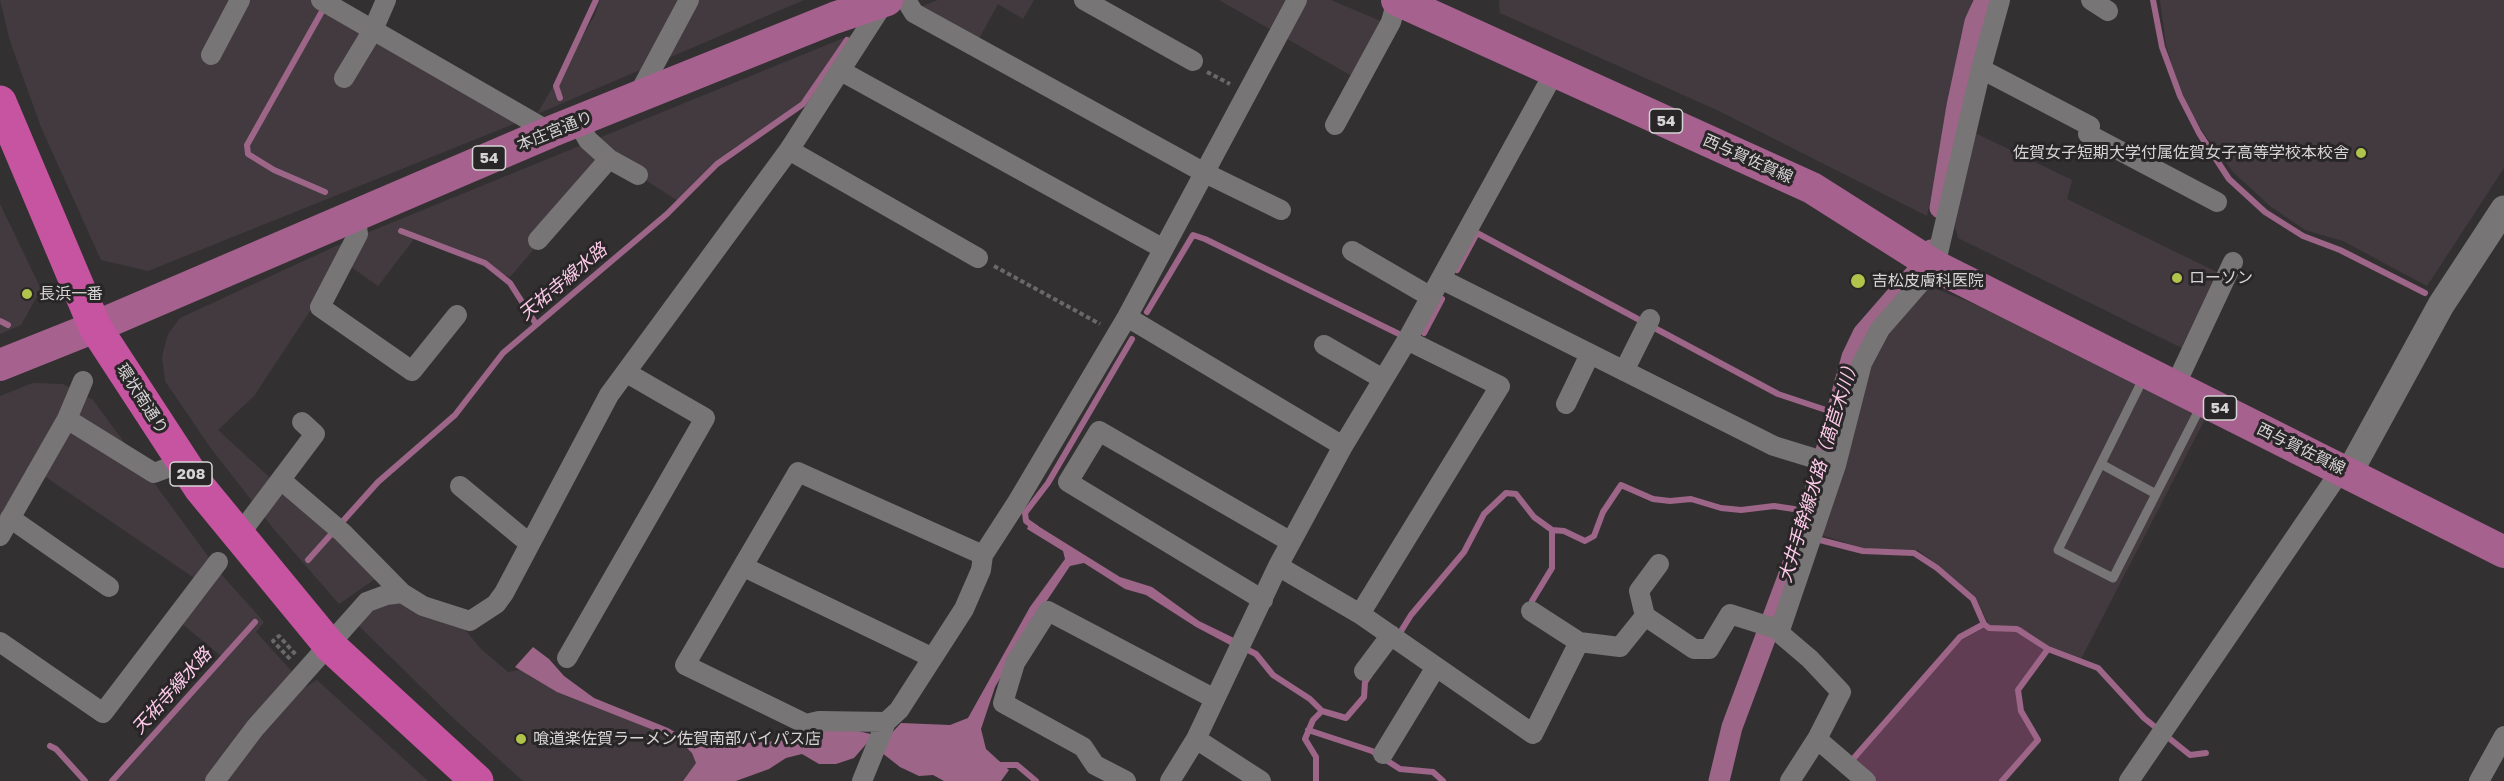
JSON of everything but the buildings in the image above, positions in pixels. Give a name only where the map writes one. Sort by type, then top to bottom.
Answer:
[{"type":"highway","name":"環状南通り","points":[[0,102],[95,327],[200,488],[330,646],[477,781]]},
{"type":"main road","name":"本庄宮通り","points":[[95,327],[563,127],[636,99],[839,9],[886,0]]},
{"type":"main road","name":"54","points":[[1397,0],[1433,6]]},
{"type":"main road","name":"西与賀佐賀線","points":[[1433,6],[1555,71],[1812,188],[1935,266],[2504,552]]},
{"type":"main road","name":"54","points":[[0,365],[95,327]]},
{"type":"street","points":[[211,55],[240,0]]},
{"type":"street","points":[[344,78],[373,30],[386,0]]},
{"type":"street","points":[[636,99],[689,0]]},
{"type":"street","points":[[281,480],[338,528],[402,593],[423,606],[470,621],[496,604],[504,593],[609,395],[789,150],[886,0]]},
{"type":"street","points":[[906,0],[914,13],[1203,172],[1281,210]]},
{"type":"street","points":[[1084,0],[1193,61]]},
{"type":"street","points":[[862,781],[880,735],[899,710],[964,609],[981,570],[983,555],[1016,504],[1122,325],[1297,0]]},
{"type":"street","points":[[1335,125],[1391,22],[1397,0]]},
{"type":"street","points":[[1772,628],[1836,465],[1867,350],[1880,329],[1935,266],[1981,69],[2000,0]]},
{"type":"street","points":[[2091,0],[2108,11]]},
{"type":"street","points":[[326,3],[373,30],[588,140],[609,159],[638,175]]},
{"type":"street","points":[[1981,69],[2090,126],[2088,134],[2217,202]]},
{"type":"street","points":[[841,71],[1162,248]]},
{"type":"street","points":[[1170,781],[1196,739],[1278,566],[1343,446],[1407,340],[1555,71]]},
{"type":"street","points":[[789,150],[978,258]]},
{"type":"street","points":[[538,240],[609,159]]},
{"type":"street","points":[[2129,781],[2335,479],[2349,473],[2440,305],[2504,209]]},
{"type":"street","points":[[355,215],[358,234],[320,307],[412,371],[457,315]]},
{"type":"street","points":[[1352,251],[1431,297]]},
{"type":"street","points":[[2175,386],[2233,262]]},
{"type":"street","points":[[1441,279],[1774,446],[1836,465]]},
{"type":"street","points":[[1624,371],[1647,323]]},
{"type":"street","points":[[1122,325],[1343,446]]},
{"type":"street","points":[[1360,614],[1500,386],[1407,340]]},
{"type":"street","points":[[1324,345],[1383,379]]},
{"type":"street","points":[[1566,404],[1590,354]]},
{"type":"street","points":[[567,658],[705,418],[627,373]]},
{"type":"street","points":[[0,536],[67,419],[83,381]]},
{"type":"street","points":[[67,419],[154,473],[183,462]]},
{"type":"street","points":[[239,535],[315,434],[302,422]]},
{"type":"street","points":[[1263,600],[1068,482],[1099,431],[1291,542]]},
{"type":"street","points":[[880,735],[819,721],[806,724],[684,665],[744,567],[798,472],[983,555]]},
{"type":"street","points":[[460,486],[530,544]]},
{"type":"street","points":[[10,518],[109,587]]},
{"type":"street","points":[[0,642],[103,713],[218,562]]},
{"type":"street","points":[[1659,564],[1639,591],[1646,616],[1694,649],[1709,649],[1730,614],[1772,628],[1810,659],[1841,692],[1817,739],[1790,781]]},
{"type":"street","points":[[1278,566],[1360,614],[1533,734],[1579,642]]},
{"type":"street","points":[[744,567],[931,657]]},
{"type":"street","points":[[215,781],[255,728],[367,602],[386,595],[402,593]]},
{"type":"street","points":[[1531,610],[1579,642],[1620,647],[1646,616]]},
{"type":"street","points":[[1126,781],[1095,765],[1083,747],[1003,703],[1015,663],[1048,611],[1215,699]]},
{"type":"street","points":[[1365,671],[1396,639]]},
{"type":"street","points":[[1383,754],[1436,667]]},
{"type":"street","points":[[2482,780],[2504,736]]},
{"type":"street","points":[[1196,739],[1261,781]]},
{"type":"street","points":[[1817,739],[1866,781]]},
{"type":"lane","points":[[2146,372],[2058,550],[2113,578],[2204,401]]},
{"type":"lane","points":[[2101,464],[2156,494]]},
{"type":"path","points":[[1193,61],[1203,70],[1247,92]]},
{"type":"path","points":[[978,258],[1122,325]]},
{"type":"path","points":[[296,655],[279,636],[273,641],[296,666]]},
{"type":"shaded area","points":[[0,0],[313,0],[521,121],[148,271],[101,260],[41,127],[10,41]]},
{"type":"shaded area","points":[[600,0],[804,0],[537,114],[595,15]]},
{"type":"shaded area","points":[[938,0],[1034,0],[1023,19],[998,4],[976,44],[912,10]]},
{"type":"shaded area","points":[[1219,0],[1331,0],[1397,28],[1366,84]]},
{"type":"shaded area","points":[[1499,0],[1972,0],[1927,216],[1719,111],[1500,13]]},
{"type":"shaded area","name":"佐賀女子短期大学付属佐賀女子高等学校本校舎","points":[[2160,0],[2504,0],[2504,168],[2427,286],[2343,241],[2305,230],[2270,206],[2234,173],[2207,138],[2181,96],[2166,45]]},
{"type":"shaded area","points":[[856,33],[818,98],[732,149],[678,201],[612,158],[510,277],[414,239],[378,286],[343,261],[254,396],[218,430],[378,577],[339,604],[273,528],[210,447],[165,381],[162,357],[168,334],[180,318],[347,241]]},
{"type":"shaded area","points":[[1973,132],[2072,180],[2067,199],[2225,276],[2186,350],[1958,238],[1955,227]]},
{"type":"shaded area","points":[[0,204],[41,289],[21,325],[0,334]]},
{"type":"shaded area","points":[[1924,284],[1977,305],[2206,417],[2081,659],[2047,647],[2022,627],[1989,625],[1975,596],[1918,550],[1866,549],[1818,534],[1864,363]]},
{"type":"shaded area","points":[[33,383],[63,384],[93,400],[221,574],[264,622],[256,632],[306,687],[317,680],[428,781],[115,781],[221,656],[180,622],[209,588],[31,467],[0,516],[0,396]]},
{"type":"shaded area","points":[[1030,521],[1120,577],[1152,587],[1199,621],[1236,639],[1232,646],[1196,627],[1146,595],[1125,589],[1084,563],[1070,566],[1038,614],[995,687],[981,729],[986,749],[1009,770],[1001,781],[944,781],[933,775],[919,776],[900,767],[868,742],[854,758],[836,764],[819,764],[802,754],[786,758],[769,769],[736,781],[683,781],[696,763],[692,753],[683,744],[666,735],[557,692],[515,667],[533,647],[549,659],[564,676],[594,698],[668,728],[698,745],[804,738],[825,730],[858,731],[887,738],[901,723],[950,725],[968,718],[1030,607],[1065,559],[1063,551],[1027,529]]},
{"type":"shaded area","points":[[398,599],[462,626],[480,648],[508,672],[525,669],[668,732],[713,760],[700,781],[523,781],[451,716],[358,625],[369,612]]},
{"type":"shaded area","points":[[1989,625],[2022,627],[2047,647],[2017,689],[2020,711],[2036,740],[2000,781],[1874,781],[1853,763],[1960,641]]},
{"type":"waterway","points":[[560,98],[556,86],[596,0]]},
{"type":"waterway","name":"大井手幹線水路（萵苣木川）","points":[[1940,208],[1957,106],[1975,22],[1985,0]]},
{"type":"waterway","points":[[2153,0],[2162,47],[2180,96],[2199,133],[2229,179],[2265,212],[2303,236],[2340,250],[2425,293]]},
{"type":"waterway","points":[[325,6],[247,145],[248,154],[274,170],[325,192]]},
{"type":"waterway","name":"天祐寺線水路","points":[[308,560],[378,482],[455,415],[503,353],[667,214],[717,164],[803,104],[847,40]]},
{"type":"waterway","points":[[401,231],[485,263],[510,283],[536,324]]},
{"type":"waterway","points":[[1457,270],[1477,233],[1778,394],[1829,411]]},
{"type":"waterway","points":[[1147,312],[1193,235],[1399,334]]},
{"type":"waterway","name":"大井手幹線水路（萵苣木川）","points":[[1719,781],[1732,727],[1800,545],[1852,357],[1863,334],[1917,272],[1931,250]]},
{"type":"waterway","points":[[1424,333],[1442,299]]},
{"type":"waterway","points":[[0,321],[8,325]]},
{"type":"waterway","points":[[1036,528],[1026,521],[1025,513],[1048,483],[1132,339]]},
{"type":"waterway","points":[[1398,636],[1411,615],[1464,552],[1484,514],[1506,493],[1516,494],[1534,517],[1552,530],[1564,531],[1585,541],[1594,536],[1603,512],[1621,485],[1653,499],[1670,501],[1691,499],[1721,508],[1741,510],[1774,506],[1794,509]]},
{"type":"waterway","points":[[1532,601],[1552,568],[1552,530]]},
{"type":"waterway","points":[[1820,540],[1863,551],[1914,553],[1937,568],[1973,599],[1984,624],[1989,628],[2017,629],[2048,649],[2098,668],[2144,718],[2190,755],[2206,753]]},
{"type":"waterway","name":"天祐寺線水路","points":[[112,781],[255,622]]},
{"type":"waterway","points":[[1853,759],[1960,637],[1984,624]]},
{"type":"waterway","points":[[1242,647],[1256,654],[1273,675],[1310,699],[1322,711],[1346,718],[1364,697],[1365,682],[1369,676]]},
{"type":"waterway","points":[[2002,781],[2038,740],[2021,711],[2018,690],[2048,649]]},
{"type":"waterway","points":[[1316,781],[1316,757],[1305,739],[1313,720],[1322,711]]},
{"type":"waterway","points":[[1308,730],[1372,751],[1400,769],[1433,772],[1443,781]]},
{"type":"waterway","points":[[50,746],[56,749],[85,781]]},
{"type":"waterway","points":[[997,765],[1017,765],[1036,781]]},
{"type":"place","name":"佐賀女子短期大学付属佐賀女子高等学校本校舎","points":[[2361,153]]},
{"type":"place","name":"ローソン","points":[[2177,278]]},
{"type":"place","name":"吉松皮膚科医院","points":[[1858,281]]},
{"type":"place","name":"長浜一番","points":[[27,294]]},
{"type":"place","name":"喰道楽佐賀ラーメン佐賀南部バイパス店","points":[[521,739]]}]
